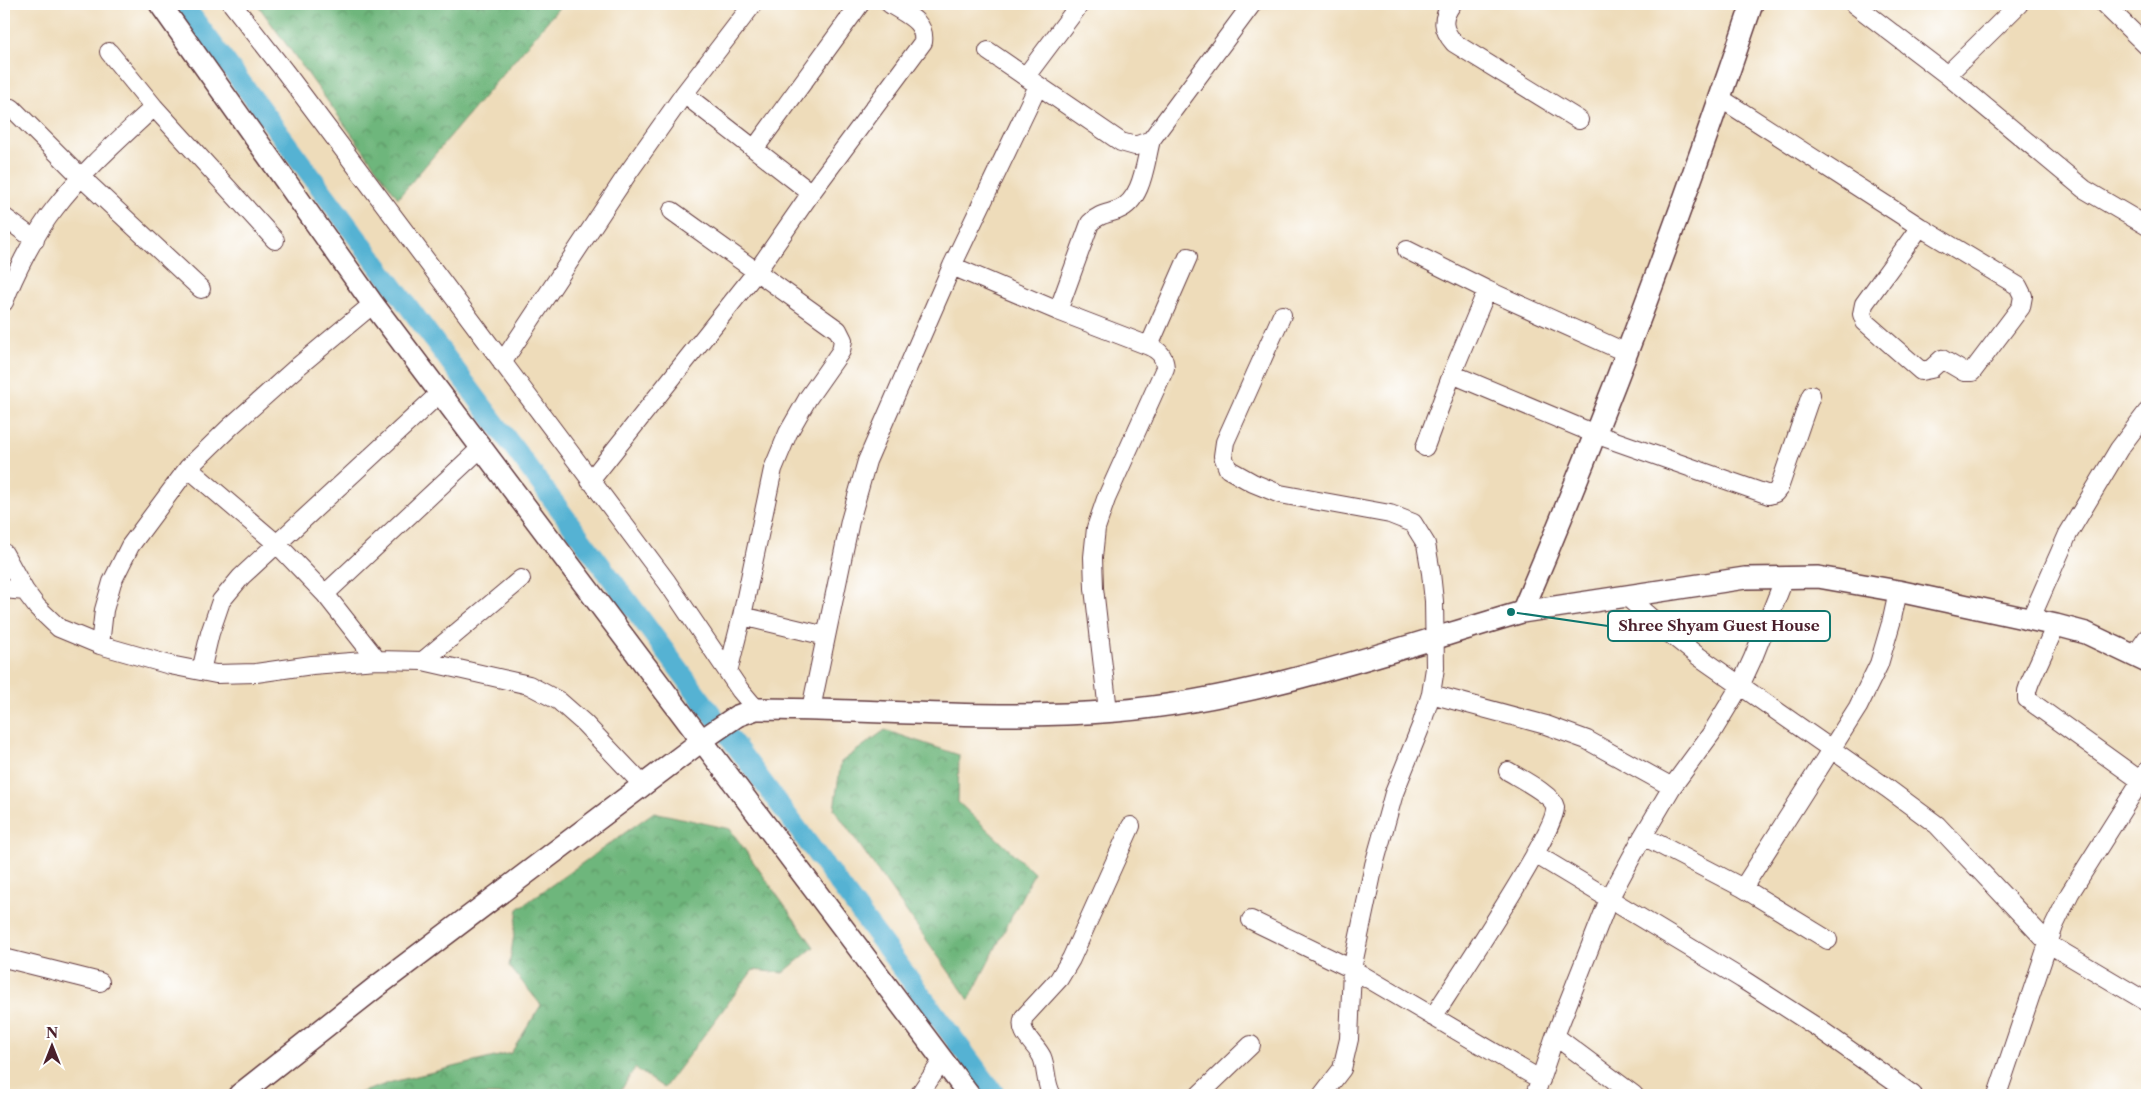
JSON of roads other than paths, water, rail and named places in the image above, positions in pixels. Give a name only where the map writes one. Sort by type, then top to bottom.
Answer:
[{"type":"street","points":[[160,4],[373,304],[707,736],[942,1061],[969,1095]]},
{"type":"street","points":[[232,4],[286,72],[667,582],[728,672],[746,712]]},
{"type":"street","points":[[502,363],[628,173],[684,94],[752,4]]},
{"type":"street","points":[[755,148],[860,4]]},
{"type":"street","points":[[590,481],[757,271],[811,193],[923,42],[924,34],[921,25],[890,4]]},
{"type":"street","points":[[811,709],[850,521],[867,461],[1032,81],[1080,4]]},
{"type":"street","points":[[1058,311],[1090,223],[1097,216],[1119,210],[1129,203],[1137,191],[1151,140],[1252,4]]},
{"type":"street","points":[[1452,4],[1447,10],[1444,21],[1446,33],[1454,43],[1580,120]]},
{"type":"street","points":[[1522,612],[1627,353],[1720,98],[1752,4]]},
{"type":"street","points":[[1854,4],[1947,75],[2084,188],[2147,226]]},
{"type":"street","points":[[1947,75],[2019,4]]},
{"type":"street","points":[[2104,4],[2147,46]]},
{"type":"street","points":[[988,51],[1120,142],[1135,146],[1151,140]]},
{"type":"street","points":[[109,52],[154,107],[276,240]]},
{"type":"street","points":[[684,94],[811,193]]},
{"type":"street","points":[[1720,98],[1920,227],[2018,286],[2023,296],[2021,307],[1972,372],[1964,372],[1942,359],[1931,369],[1921,370],[1865,322],[1862,314],[1864,304],[1920,227]]},
{"type":"street","points":[[4,302],[35,240],[54,209],[81,177],[154,107]]},
{"type":"street","points":[[12,108],[81,177],[201,289]]},
{"type":"street","points":[[672,211],[838,330],[842,340],[841,351],[808,398],[773,469],[742,616],[728,672]]},
{"type":"street","points":[[4,217],[35,240]]},
{"type":"street","points":[[1407,250],[1487,290],[1627,353]]},
{"type":"street","points":[[1149,346],[1188,257]]},
{"type":"street","points":[[952,266],[1058,311],[1149,346],[1159,351],[1164,358],[1165,368],[1106,499],[1096,528],[1093,557],[1094,588],[1108,711]]},
{"type":"street","points":[[1425,447],[1452,374],[1487,290]]},
{"type":"street","points":[[100,645],[104,610],[112,582],[130,546],[188,468],[230,427],[295,369],[373,304]]},
{"type":"street","points":[[1282,315],[1224,442],[1223,456],[1228,468],[1253,483],[1280,494],[1390,514],[1413,523],[1426,544],[1434,601],[1436,668],[1431,694],[1421,726],[1394,793],[1374,865],[1352,970],[1349,1039],[1342,1069],[1322,1095]]},
{"type":"street","points":[[1452,374],[1595,434],[1769,495],[1775,493],[1779,488],[1811,395]]},
{"type":"street","points":[[202,671],[210,633],[221,601],[241,577],[440,393]]},
{"type":"street","points":[[2031,618],[2068,534],[2119,449],[2147,412]]},
{"type":"street","points":[[325,594],[482,447]]},
{"type":"street","points":[[188,468],[277,544],[325,594],[376,660]]},
{"type":"street","points":[[4,553],[25,591],[37,607],[59,628],[100,645],[170,666],[216,674],[256,673],[312,665],[376,660],[423,660],[529,685],[559,701],[643,785]]},
{"type":"street","points":[[1251,920],[1352,970],[1433,1017],[1538,1088],[1556,1036],[1610,899],[1643,836],[1672,787],[1711,734],[1740,686],[1754,658],[1785,577]]},
{"type":"street","points":[[239,1095],[376,987],[707,736],[746,712],[811,709],[1018,716],[1108,711],[1226,696],[1361,660],[1522,612],[1745,578],[1818,577],[2031,618],[2086,633],[2141,659],[2147,638]]},
{"type":"street","points":[[423,660],[521,579]]},
{"type":"street","points":[[4,589],[25,591]]},
{"type":"street","points":[[1743,888],[1858,707],[1878,664],[1891,623],[1898,591]]},
{"type":"street","points":[[1626,596],[1660,626],[1740,686],[1937,825],[2049,944],[2147,1002]]},
{"type":"street","points":[[742,616],[826,636]]},
{"type":"street","points":[[1998,1095],[2054,926],[2070,893],[2144,776],[2027,699],[2030,682],[2056,625]]},
{"type":"street","points":[[1431,694],[1546,725],[1587,740],[1672,787]]},
{"type":"street","points":[[1433,1017],[1535,854],[1553,818],[1555,808],[1552,799],[1508,771]]},
{"type":"street","points":[[1052,1095],[1041,1056],[1023,1030],[1021,1023],[1024,1017],[1059,979],[1131,826]]},
{"type":"street","points":[[1643,836],[1743,888],[1828,940]]},
{"type":"street","points":[[1535,854],[1678,939],[1795,1014],[1912,1095]]},
{"type":"street","points":[[4,958],[100,982]]},
{"type":"street","points":[[1556,1036],[1634,1095]]},
{"type":"street","points":[[1199,1095],[1251,1045]]},
{"type":"street","points":[[919,1095],[942,1061]]},
{"type":"waterway","points":[[183,4],[996,1095]]},
{"type":"place","name":"Shree Shyam Guest House","points":[[1511,612]]}]
